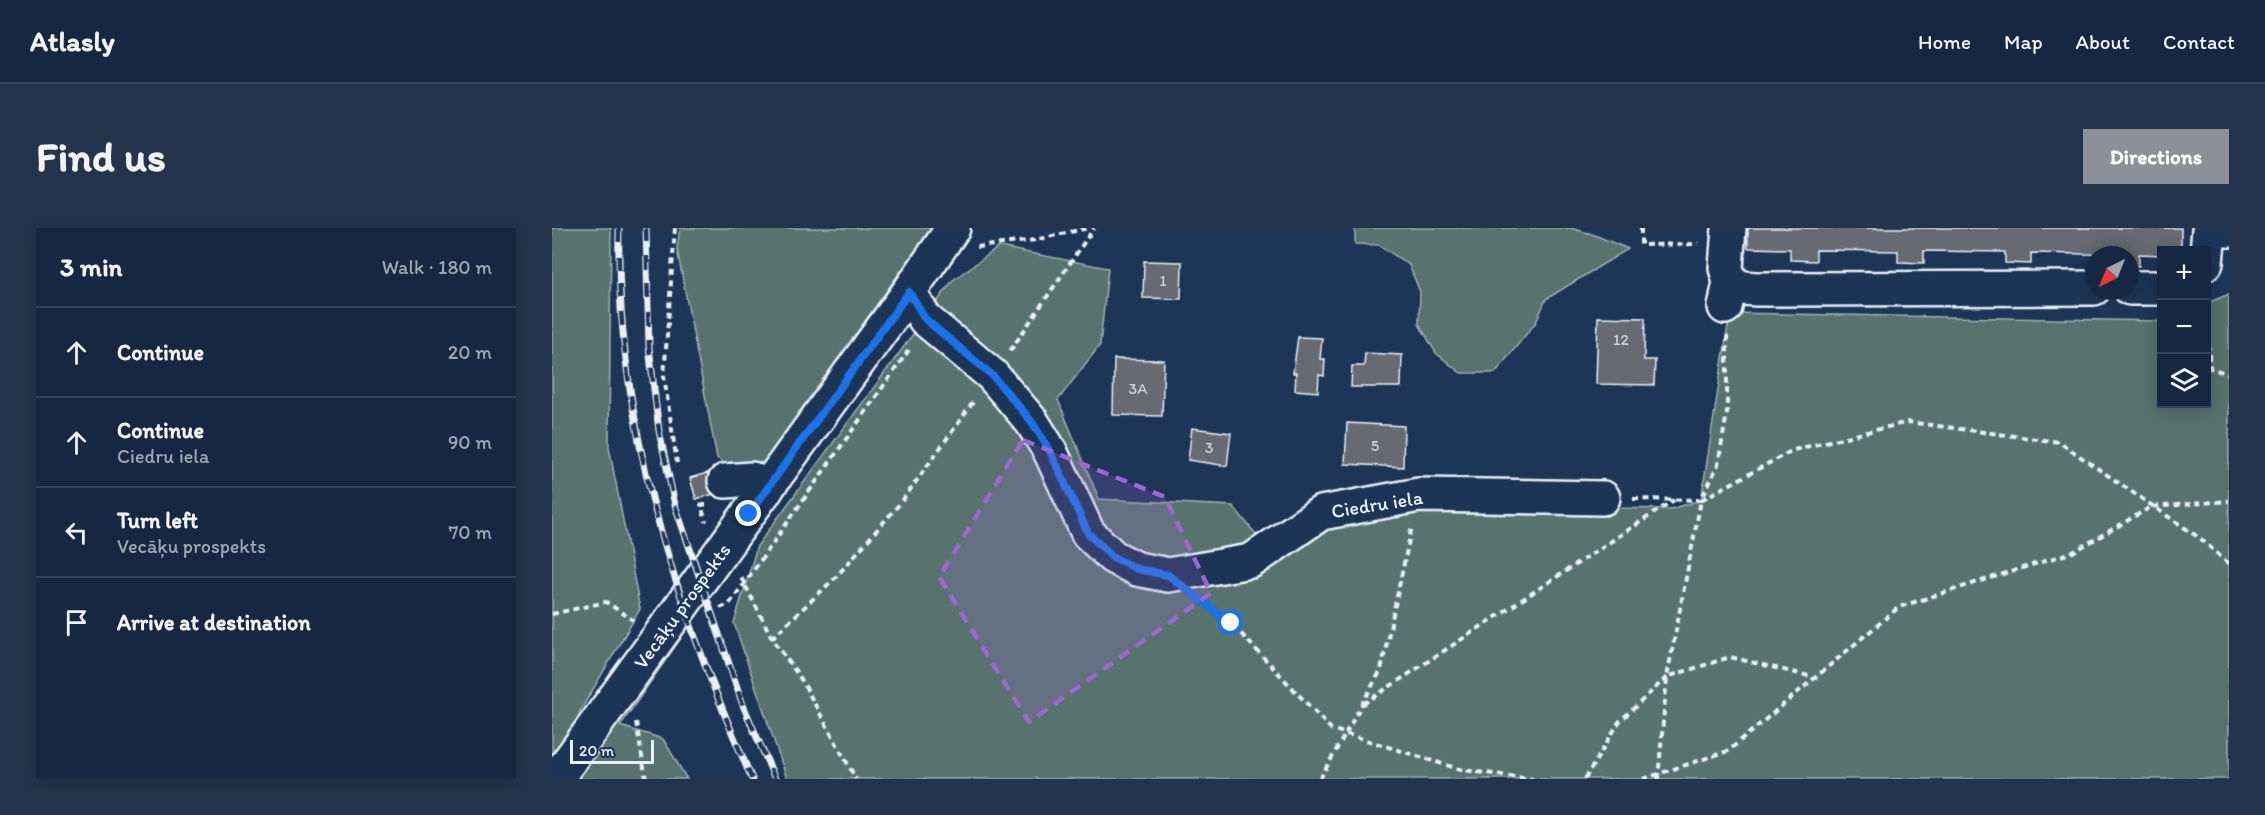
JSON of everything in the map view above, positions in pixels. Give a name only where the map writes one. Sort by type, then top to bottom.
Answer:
[{"type":"street","points":[[2211,246],[2215,230]]},
{"type":"street","points":[[1729,236],[1726,268],[1727,295],[1743,288],[1757,290],[2085,288]]},
{"type":"street","name":"Vecāķu prospekts","points":[[556,779],[766,490],[959,238]]},
{"type":"street","points":[[2139,288],[2157,288]]},
{"type":"street","name":"Ciedru iela","points":[[913,300],[925,319],[992,375],[1032,422],[1050,451],[1088,533],[1113,557],[1137,569],[1168,575],[1251,561],[1321,513],[1419,495],[1603,498]]},
{"type":"street","points":[[725,482],[752,479],[766,490]]},
{"type":"path","points":[[675,228],[664,376],[677,463]]},
{"type":"path","points":[[959,238],[1035,240],[1088,228]]},
{"type":"path","points":[[772,638],[836,577],[902,501],[1094,228]]},
{"type":"path","points":[[1641,228],[1641,245],[1729,236]]},
{"type":"path","points":[[1659,776],[1667,677],[1701,500],[1718,465],[1727,413],[1727,295]]},
{"type":"path","points":[[711,612],[729,604],[910,351],[913,300]]},
{"type":"path","points":[[2209,354],[2210,368],[2229,374]]},
{"type":"path","points":[[1603,498],[1701,500],[1792,450],[1908,422],[2059,442],[2201,538],[2229,564]]},
{"type":"path","points":[[1320,779],[1381,670],[1419,495]]},
{"type":"path","points":[[1363,704],[1674,500]]},
{"type":"path","points":[[1643,779],[1659,776],[1728,751],[1899,607],[2073,552],[2155,507],[2229,501]]},
{"type":"path","points":[[720,553],[735,566],[772,638],[801,679],[856,779]]},
{"type":"path","points":[[1168,575],[1231,623],[1331,729],[1462,770],[1533,779]]},
{"type":"path","points":[[552,614],[606,602],[658,638]]},
{"type":"path","points":[[1585,779],[1619,722],[1667,677],[1730,657],[1813,678]]},
{"type":"path","points":[[628,680],[646,779]]},
{"type":"highlighted area","points":[[1023,440],[1165,497],[1211,593],[1029,722],[939,577]]},
{"type":"green space","points":[[552,228],[611,228],[609,447],[640,609],[579,713],[615,724],[679,636],[681,638],[620,726],[663,739],[687,779],[552,779]]},
{"type":"green space","points":[[680,228],[931,228],[762,467],[730,468],[717,458],[677,249]]},
{"type":"green space","points":[[1355,228],[1570,228],[1592,234],[1628,249],[1546,299],[1536,322],[1495,373],[1461,373],[1436,353],[1419,324],[1420,292],[1409,265],[1379,245],[1355,244]]},
{"type":"green space","points":[[999,247],[1108,268],[1100,345],[1058,400],[1099,499],[1233,506],[1271,553],[1345,519],[1416,505],[1671,509],[1701,500],[1730,313],[2157,321],[2157,408],[2211,408],[2211,301],[2229,294],[2229,779],[787,779],[734,623],[757,546],[953,280]]},
{"type":"building","points":[[1748,228],[2181,228],[2181,246],[2157,246],[2157,255],[2139,254],[2139,246],[2085,246],[2085,254],[2031,253],[2031,264],[2005,263],[2005,252],[1924,251],[1924,263],[1898,262],[1898,251],[1816,250],[1816,261],[1790,260],[1790,249],[1748,248]]},
{"type":"building","points":[[1144,261],[1182,262],[1181,299],[1143,298]]},
{"type":"building","points":[[1598,317],[1645,318],[1644,360],[1655,360],[1654,385],[1596,384]]},
{"type":"building","points":[[1298,337],[1322,338],[1320,359],[1325,359],[1324,376],[1319,375],[1318,392],[1295,390],[1296,373],[1293,373]]},
{"type":"building","points":[[1365,353],[1402,355],[1401,387],[1351,387],[1352,366],[1364,366]]},
{"type":"building","points":[[1114,359],[1164,360],[1162,416],[1113,415]]},
{"type":"building","points":[[1347,423],[1404,426],[1403,467],[1345,464]]},
{"type":"building","points":[[1192,428],[1231,433],[1227,466],[1188,460]]},
{"type":"building","points":[[711,472],[717,493],[696,499],[690,478]]},
{"type":"railway","points":[[619,228],[620,300],[627,371],[639,441],[655,510],[698,646],[752,779]]},
{"type":"railway","points":[[646,228],[649,347],[659,431],[675,505],[743,705],[775,779]]},
{"type":"route","points":[[749,514],[909,292],[925,319],[992,375],[1032,422],[1050,451],[1088,533],[1113,557],[1137,569],[1168,575],[1231,623]]}]
